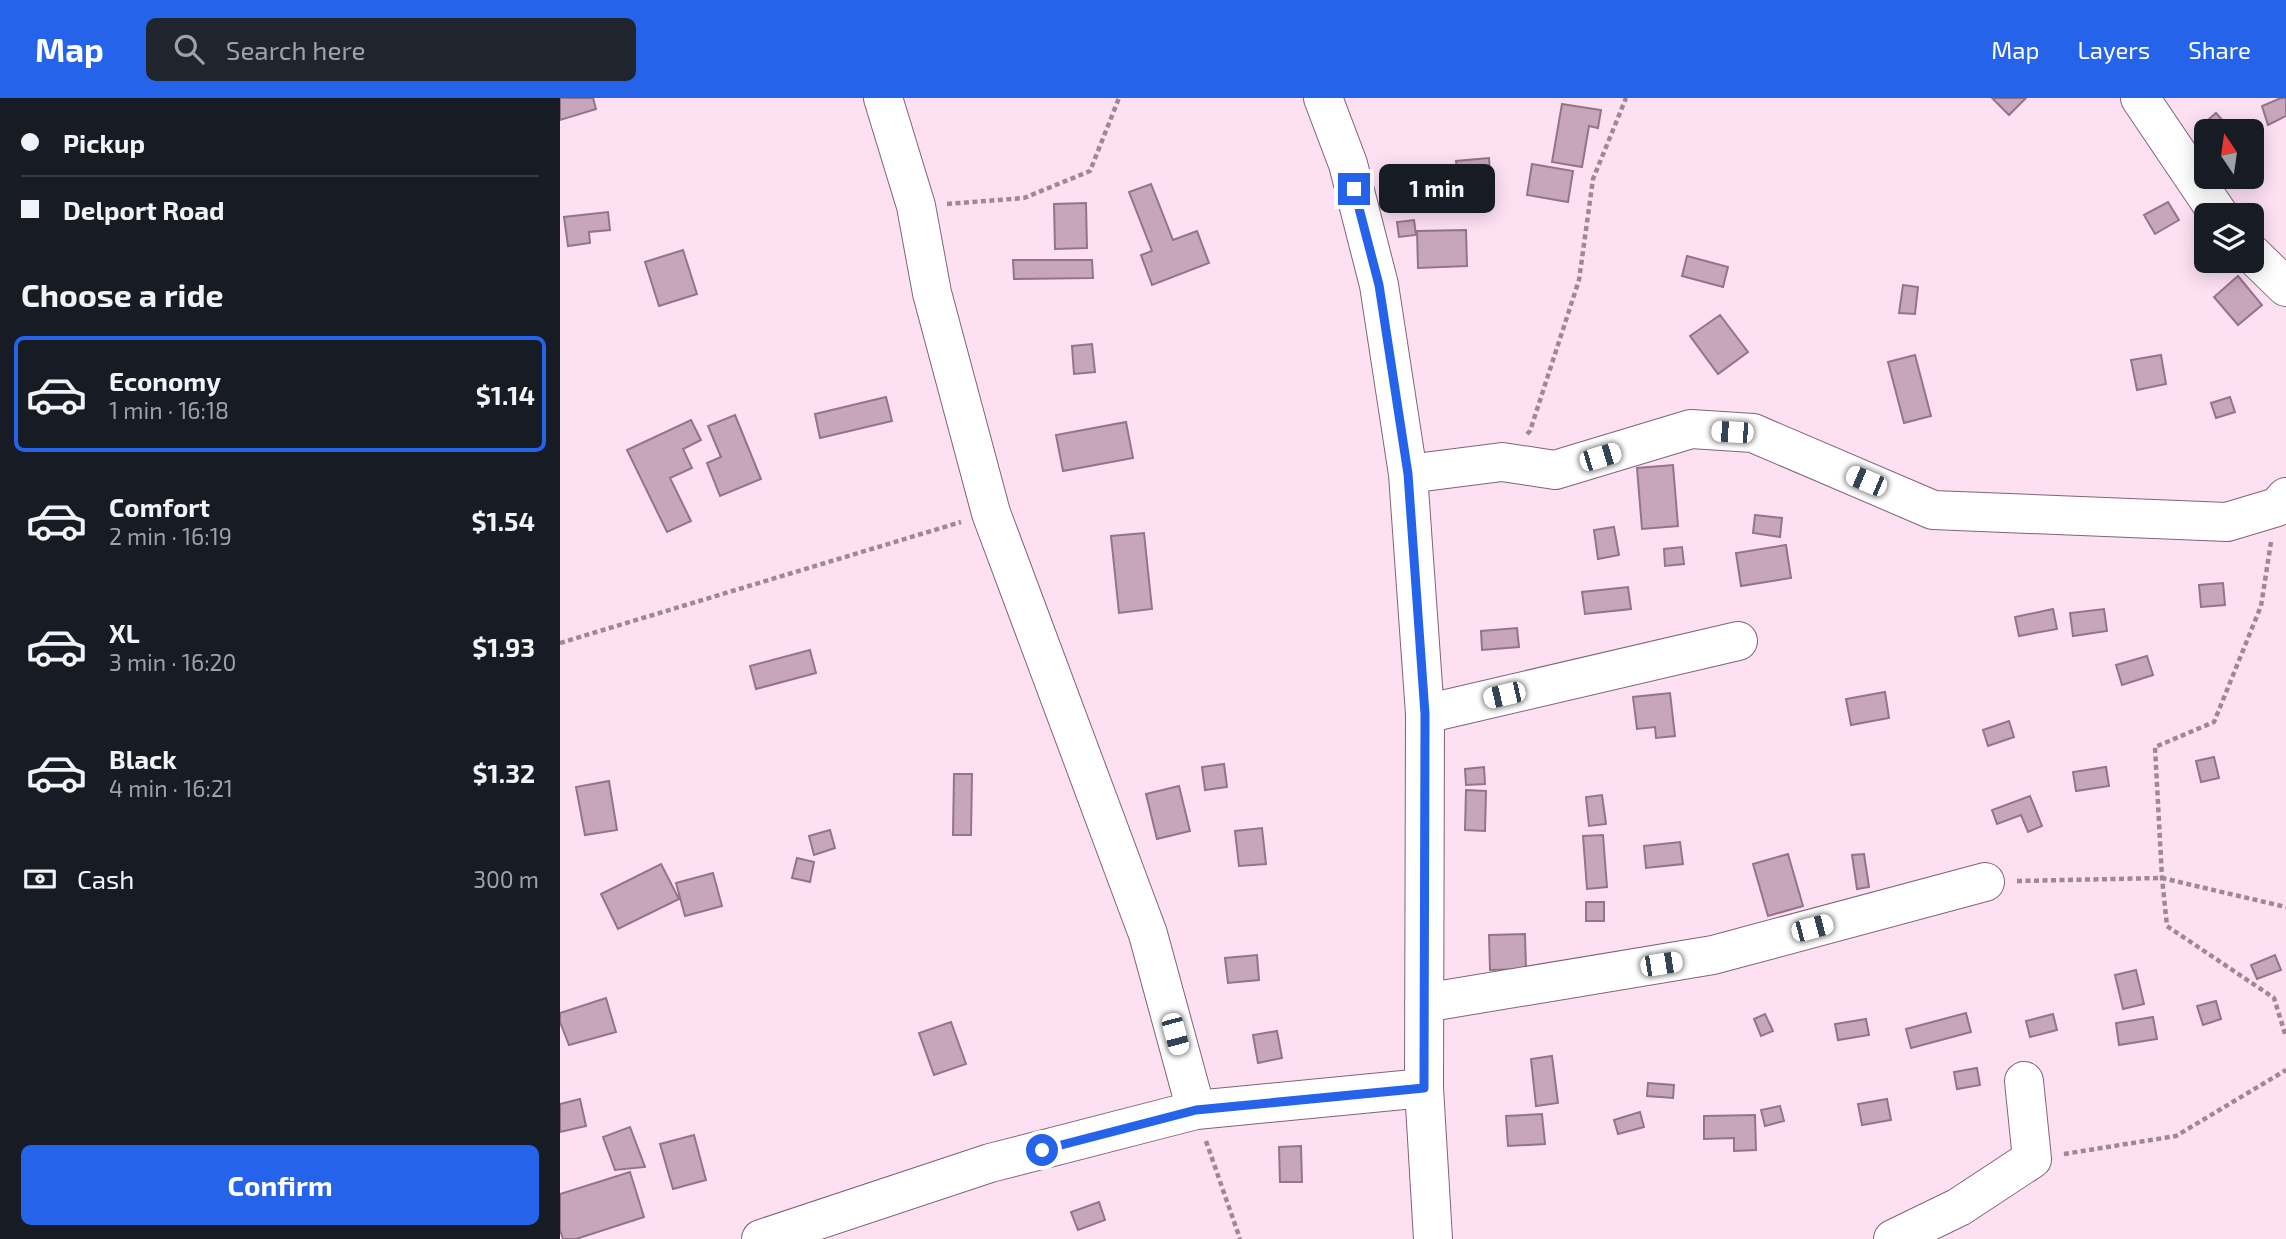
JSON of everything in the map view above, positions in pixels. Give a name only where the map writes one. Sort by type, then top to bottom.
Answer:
[{"type":"street","points":[[883,98],[916,206],[932,293],[991,513],[1148,934],[1196,1110]]},
{"type":"street","points":[[1323,98],[1348,164],[1379,285],[1408,474],[1425,714],[1424,1088],[1433,1239]]},
{"type":"street","points":[[2140,98],[2211,203]]},
{"type":"street","points":[[2264,266],[2286,288]]},
{"type":"street","points":[[1408,474],[1502,462],[1555,470],[1691,429],[1753,433],[1933,510],[2227,522],[2281,502]]},
{"type":"street","points":[[1425,714],[1738,641]]},
{"type":"street","points":[[1424,1003],[1713,955],[1985,882]]},
{"type":"street","points":[[1893,1239],[1959,1207],[2032,1159],[2024,1081]]},
{"type":"street","points":[[761,1239],[990,1163],[1196,1110],[1424,1088]]},
{"type":"path","points":[[916,206],[1024,198],[1090,171],[1119,98]]},
{"type":"path","points":[[1502,462],[1530,431],[1579,280],[1593,179],[1626,98]]},
{"type":"path","points":[[2281,502],[2261,607],[2214,722],[2155,747],[2167,926],[2274,998],[2286,1037]]},
{"type":"path","points":[[560,643],[991,513]]},
{"type":"path","points":[[1985,882],[2162,878],[2286,907]]},
{"type":"path","points":[[2032,1159],[2176,1136],[2286,1070]]},
{"type":"path","points":[[1196,1110],[1240,1239]]},
{"type":"building","points":[[560,98],[593,98],[596,109],[560,120]]},
{"type":"building","points":[[1992,98],[2026,98],[2009,115]]},
{"type":"building","points":[[2286,98],[2286,116],[2268,125],[2262,106]]},
{"type":"building","points":[[1562,104],[1601,110],[1598,128],[1589,126],[1582,167],[1552,162]]},
{"type":"building","points":[[2216,113],[2221,119],[2209,119]]},
{"type":"building","points":[[1489,158],[1491,189],[1465,190],[1466,206],[1436,208],[1433,171],[1457,169],[1456,161]]},
{"type":"building","points":[[1532,164],[1573,171],[1568,202],[1527,195]]},
{"type":"building","points":[[1151,184],[1173,240],[1197,231],[1209,263],[1152,285],[1141,255],[1152,251],[1129,192]]},
{"type":"building","points":[[2168,202],[2179,220],[2155,234],[2144,215]]},
{"type":"building","points":[[1086,203],[1087,248],[1055,249],[1054,204]]},
{"type":"building","points":[[608,212],[610,230],[589,232],[590,243],[568,246],[564,217]]},
{"type":"building","points":[[1414,220],[1416,235],[1399,237],[1397,222]]},
{"type":"building","points":[[1466,230],[1467,266],[1418,268],[1417,231]]},
{"type":"building","points":[[683,250],[697,294],[659,306],[645,262]]},
{"type":"building","points":[[1687,256],[1728,267],[1723,287],[1682,276]]},
{"type":"building","points":[[1013,260],[1092,260],[1093,278],[1014,279]]},
{"type":"building","points":[[2238,276],[2262,305],[2238,325],[2214,297]]},
{"type":"building","points":[[1903,285],[1918,287],[1915,314],[1899,313]]},
{"type":"building","points":[[1720,315],[1748,352],[1718,374],[1690,336]]},
{"type":"building","points":[[1092,344],[1095,372],[1074,374],[1072,346]]},
{"type":"building","points":[[1915,355],[1931,416],[1904,423],[1888,362]]},
{"type":"building","points":[[2161,355],[2166,384],[2137,390],[2131,360]]},
{"type":"building","points":[[886,397],[892,421],[820,438],[815,414]]},
{"type":"building","points":[[2230,397],[2235,412],[2216,418],[2211,403]]},
{"type":"building","points":[[735,415],[761,479],[720,496],[707,463],[721,457],[708,426]]},
{"type":"building","points":[[691,420],[701,440],[683,449],[692,468],[670,478],[691,521],[667,532],[627,450]]},
{"type":"building","points":[[1126,422],[1133,458],[1063,471],[1056,435]]},
{"type":"building","points":[[1673,465],[1678,526],[1642,529],[1637,468]]},
{"type":"building","points":[[1755,515],[1782,518],[1780,537],[1753,533]]},
{"type":"building","points":[[1614,527],[1619,555],[1598,559],[1594,530]]},
{"type":"building","points":[[1144,533],[1152,609],[1119,613],[1111,536]]},
{"type":"building","points":[[1786,545],[1791,578],[1741,586],[1736,553]]},
{"type":"building","points":[[1682,547],[1684,564],[1665,566],[1664,549]]},
{"type":"building","points":[[2223,583],[2225,605],[2201,607],[2199,585]]},
{"type":"building","points":[[1628,587],[1631,609],[1585,614],[1582,592]]},
{"type":"building","points":[[2053,609],[2057,629],[2019,636],[2015,617]]},
{"type":"building","points":[[2104,609],[2107,631],[2073,636],[2070,613]]},
{"type":"building","points":[[1517,628],[1519,647],[1482,650],[1481,631]]},
{"type":"building","points":[[810,650],[816,673],[756,689],[750,666]]},
{"type":"building","points":[[2147,656],[2153,675],[2122,685],[2116,665]]},
{"type":"building","points":[[1885,692],[1889,718],[1851,725],[1846,699]]},
{"type":"building","points":[[1670,693],[1675,736],[1656,738],[1655,727],[1637,729],[1633,697]]},
{"type":"building","points":[[2009,721],[2014,737],[1988,746],[1983,730]]},
{"type":"building","points":[[2214,757],[2219,778],[2201,782],[2196,761]]},
{"type":"building","points":[[1224,764],[1227,787],[1205,790],[1202,767]]},
{"type":"building","points":[[1484,767],[1485,784],[1466,785],[1465,769]]},
{"type":"building","points":[[2106,767],[2109,786],[2076,791],[2073,772]]},
{"type":"building","points":[[954,774],[972,774],[971,835],[953,835]]},
{"type":"building","points":[[609,781],[617,830],[585,835],[576,787]]},
{"type":"building","points":[[1179,786],[1190,831],[1157,839],[1146,794]]},
{"type":"building","points":[[1466,790],[1486,791],[1485,831],[1465,830]]},
{"type":"building","points":[[1602,795],[1606,824],[1589,826],[1586,797]]},
{"type":"building","points":[[2030,796],[2042,826],[2028,832],[2021,815],[1997,824],[1992,810]]},
{"type":"building","points":[[1262,828],[1266,864],[1239,866],[1235,831]]},
{"type":"building","points":[[830,830],[835,848],[814,855],[809,836]]},
{"type":"building","points":[[1603,835],[1607,887],[1587,889],[1583,836]]},
{"type":"building","points":[[1680,842],[1683,864],[1646,868],[1644,846]]},
{"type":"building","points":[[1788,854],[1803,906],[1768,916],[1753,864]]},
{"type":"building","points":[[1864,854],[1869,887],[1857,889],[1852,855]]},
{"type":"building","points":[[797,858],[814,862],[810,882],[792,878]]},
{"type":"building","points":[[661,864],[679,899],[618,929],[601,894]]},
{"type":"building","points":[[713,873],[722,906],[685,916],[676,883]]},
{"type":"building","points":[[1586,902],[1604,902],[1604,921],[1586,921]]},
{"type":"building","points":[[1525,934],[1526,969],[1490,970],[1489,935]]},
{"type":"building","points":[[1257,955],[1259,980],[1228,983],[1225,958]]},
{"type":"building","points":[[2275,955],[2281,970],[2257,979],[2251,965]]},
{"type":"building","points":[[2136,970],[2144,1004],[2123,1009],[2115,975]]},
{"type":"building","points":[[606,998],[616,1032],[569,1045],[560,1022],[560,1013]]},
{"type":"building","points":[[2216,1001],[2221,1019],[2203,1025],[2197,1006]]},
{"type":"building","points":[[1966,1013],[1971,1032],[1911,1048],[1906,1029]]},
{"type":"building","points":[[1765,1014],[1773,1031],[1761,1036],[1754,1019]]},
{"type":"building","points":[[2053,1014],[2057,1030],[2030,1037],[2026,1021]]},
{"type":"building","points":[[2153,1017],[2157,1039],[2119,1045],[2116,1023]]},
{"type":"building","points":[[1866,1019],[1869,1035],[1838,1040],[1835,1024]]},
{"type":"building","points":[[951,1022],[966,1064],[934,1075],[919,1033]]},
{"type":"building","points":[[1277,1031],[1282,1058],[1258,1063],[1253,1035]]},
{"type":"building","points":[[1552,1056],[1558,1103],[1536,1106],[1531,1059]]},
{"type":"building","points":[[1977,1068],[1980,1085],[1957,1089],[1954,1072]]},
{"type":"building","points":[[1648,1083],[1674,1085],[1673,1098],[1647,1096]]},
{"type":"building","points":[[580,1099],[586,1126],[560,1132],[560,1104]]},
{"type":"building","points":[[1887,1099],[1891,1120],[1862,1125],[1858,1104]]},
{"type":"building","points":[[1780,1106],[1784,1121],[1765,1126],[1761,1110]]},
{"type":"building","points":[[1640,1112],[1644,1127],[1618,1134],[1614,1120]]},
{"type":"building","points":[[1542,1114],[1545,1144],[1508,1146],[1506,1116]]},
{"type":"building","points":[[1755,1115],[1756,1150],[1734,1151],[1734,1138],[1704,1139],[1704,1116]]},
{"type":"building","points":[[630,1127],[645,1167],[615,1170],[603,1137]]},
{"type":"building","points":[[694,1135],[706,1180],[673,1189],[660,1144]]},
{"type":"building","points":[[1301,1146],[1302,1182],[1280,1182],[1279,1147]]},
{"type":"building","points":[[630,1172],[644,1217],[576,1239],[563,1239],[560,1230],[560,1194]]},
{"type":"building","points":[[1099,1202],[1105,1220],[1078,1230],[1071,1212]]},
{"type":"route","points":[[1042,1150],[1196,1110],[1424,1088],[1425,714],[1408,474],[1379,285],[1354,189]]}]
